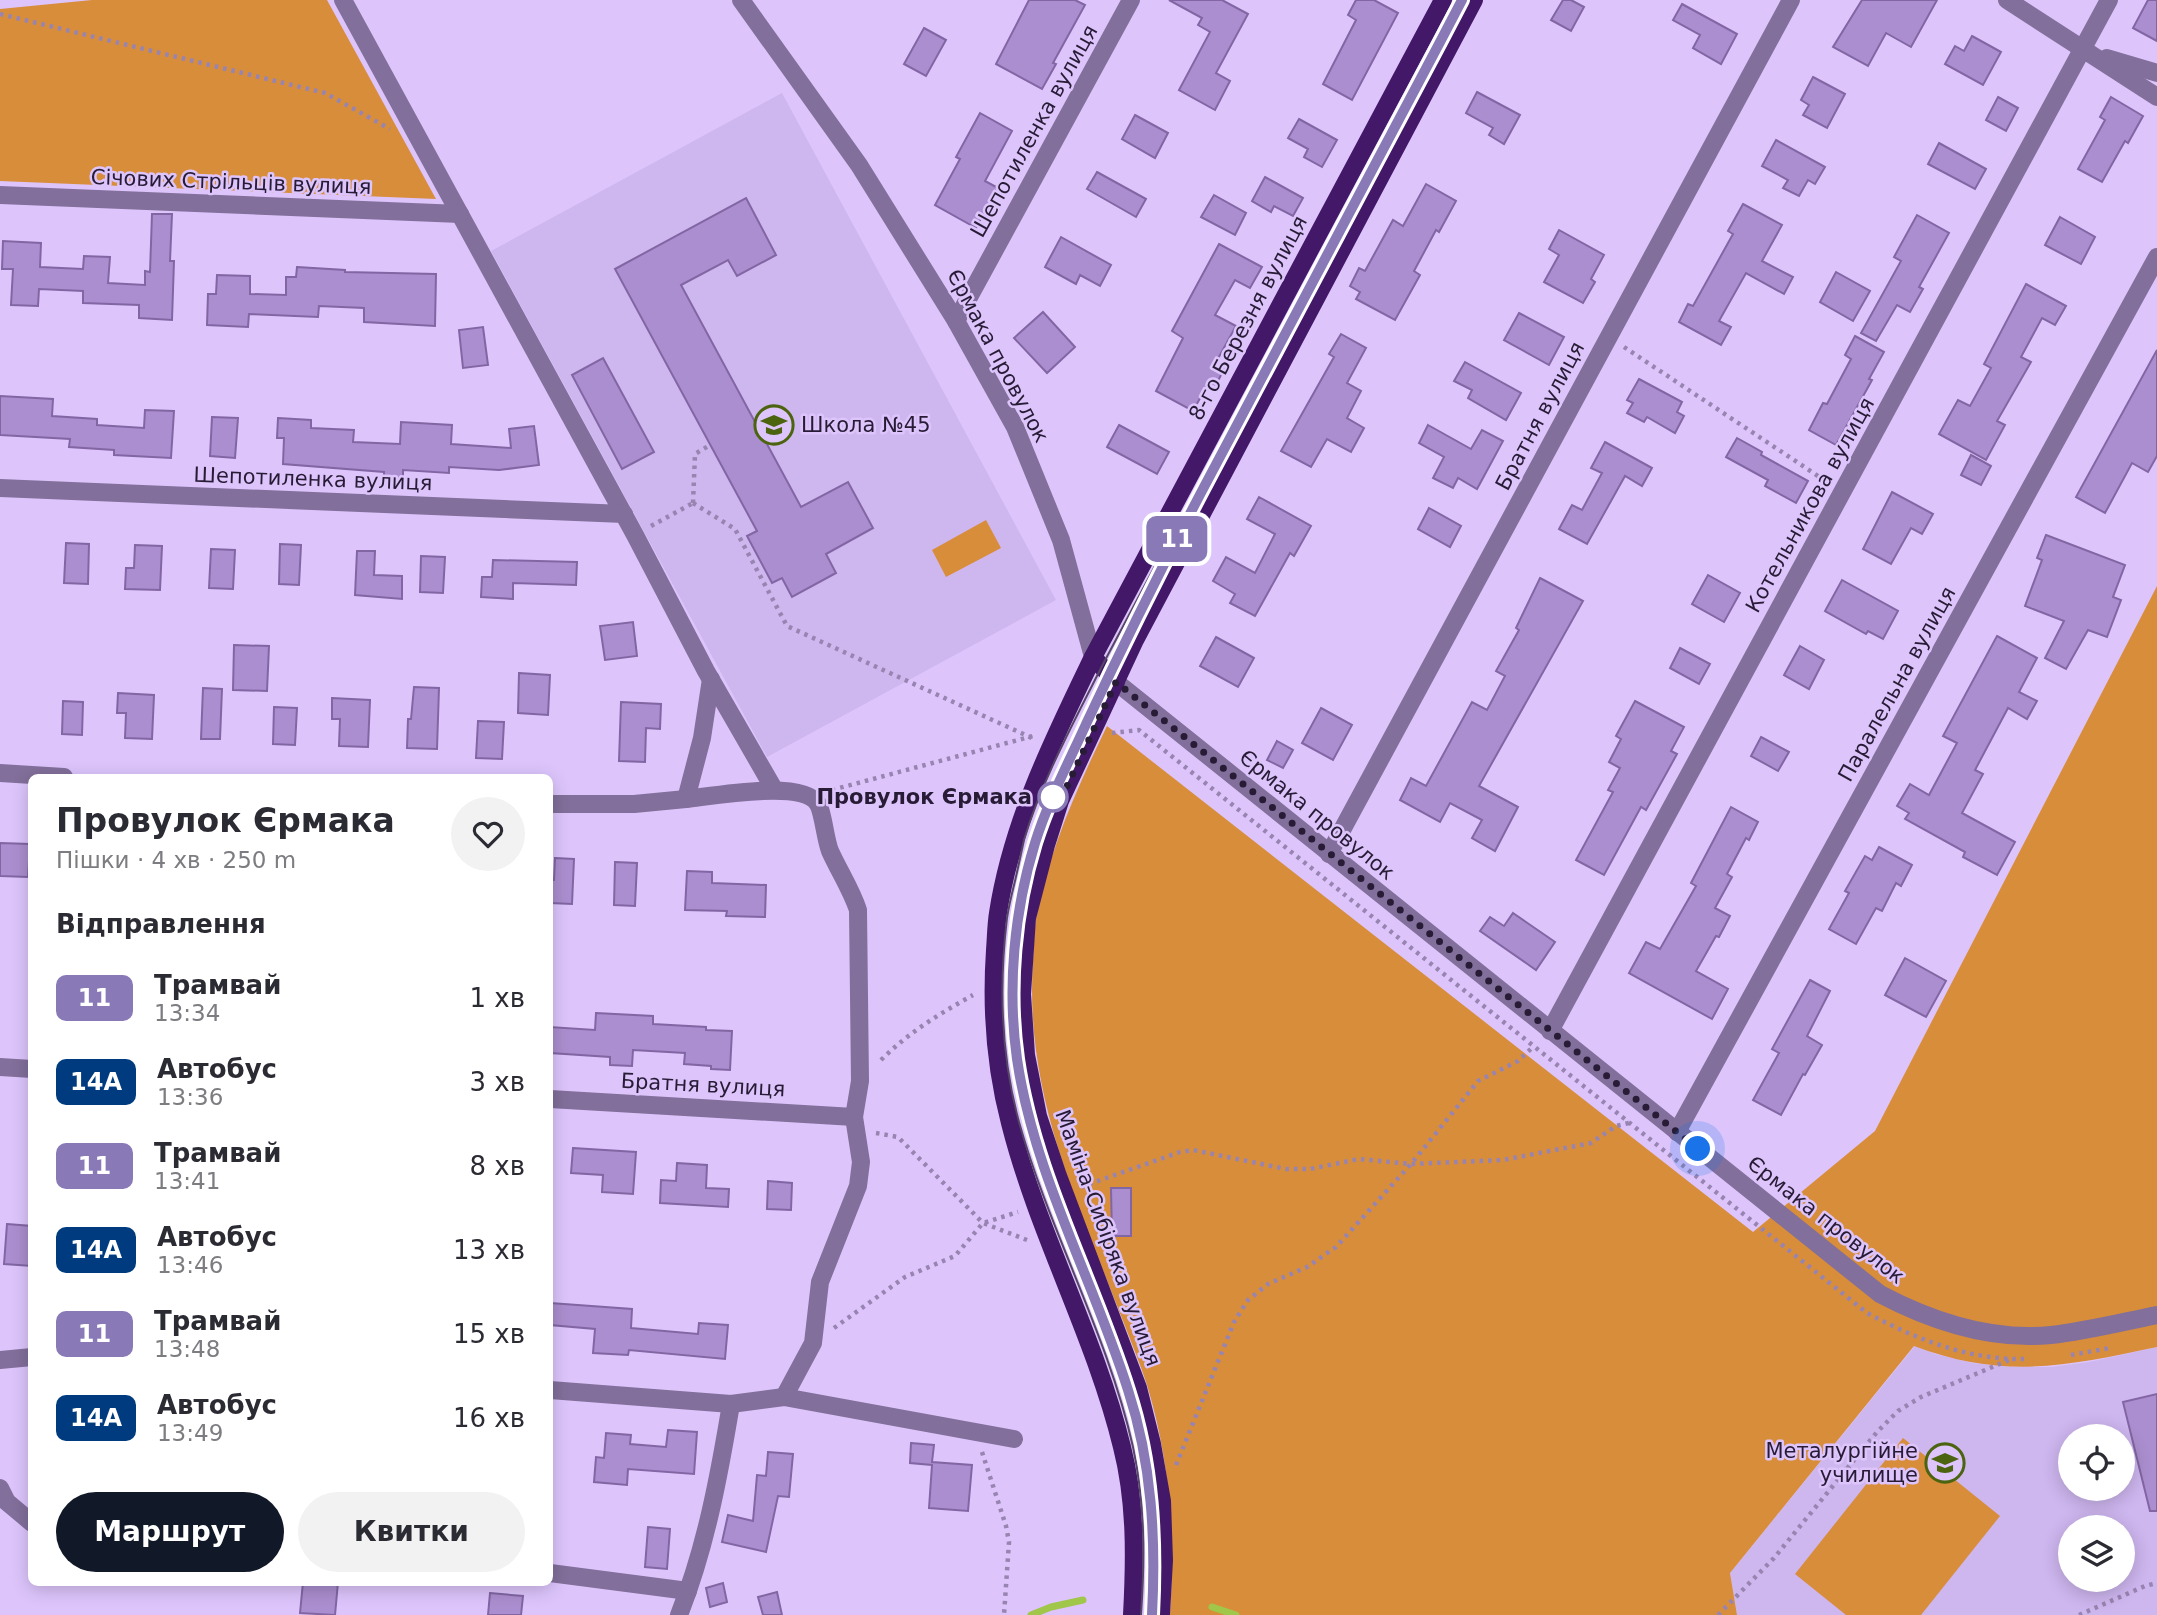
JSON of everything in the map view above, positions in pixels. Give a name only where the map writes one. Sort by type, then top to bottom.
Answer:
[{"type":"main road","name":"8-го Березня вулиця","points":[[1093,657],[1443,0]]},
{"type":"main road","points":[[1116,682],[1142,627],[1474,0]]},
{"type":"main road","name":"Єрмака провулок","points":[[1093,657],[1116,682]]},
{"type":"main road","points":[[1093,657],[1043,762],[1015,836],[997,914],[992,994],[997,1059],[1010,1124],[1037,1207],[1109,1396],[1123,1450],[1132,1504],[1135,1560],[1132,1615]]},
{"type":"main road","name":"Маміна-Сибіряка вулиця","points":[[1116,682],[1060,801],[1045,845],[1027,919],[1022,994],[1027,1055],[1038,1116],[1064,1193],[1138,1388],[1152,1444],[1161,1502],[1164,1560],[1161,1615]]},
{"type":"street","points":[[343,0],[624,514],[711,680],[774,789]]},
{"type":"street","name":"Єрмака провулок","points":[[741,0],[859,165],[956,321],[1015,428],[1060,540],[1093,657]]},
{"type":"street","name":"Шепотиленка вулиця","points":[[956,321],[1131,0]]},
{"type":"street","name":"Братня вулиця","points":[[1329,854],[1791,0]]},
{"type":"street","points":[[2007,0],[2157,97]]},
{"type":"street","name":"Котельникова вулиця","points":[[1550,1031],[2109,0]]},
{"type":"street","points":[[2083,51],[2157,73]]},
{"type":"street","name":"Січових Стрільців вулиця","points":[[0,195],[460,214]]},
{"type":"street","name":"Паралельна вулиця","points":[[1677,1132],[2157,257]]},
{"type":"street","name":"Шепотиленка вулиця","points":[[0,488],[624,514]]},
{"type":"street","points":[[686,799],[702,738],[711,680]]},
{"type":"street","name":"Єрмака провулок","points":[[1116,682],[1880,1294],[1911,1311],[1944,1324],[2013,1336],[2083,1331],[2157,1315]]},
{"type":"street","points":[[0,773],[28,775]]},
{"type":"street","points":[[553,804],[634,804],[774,789],[811,796],[820,805],[823,831],[830,851],[851,890],[858,910],[860,1081],[854,1117],[861,1162],[858,1186],[820,1282],[813,1343],[784,1397]]},
{"type":"street","points":[[0,1067],[28,1069]]},
{"type":"street","name":"Братня вулиця","points":[[553,1099],[854,1117]]},
{"type":"street","points":[[0,1360],[28,1357]]},
{"type":"street","points":[[553,1390],[731,1404],[784,1397],[1014,1439]]},
{"type":"street","points":[[679,1615],[715,1499],[731,1404]]},
{"type":"street","points":[[0,1488],[7,1502],[28,1520]]},
{"type":"street","points":[[553,1573],[688,1591]]},
{"type":"path","points":[[0,14],[325,93],[391,129]]},
{"type":"path","points":[[1609,337],[1843,492]]},
{"type":"path","points":[[693,503],[695,454],[710,445]]},
{"type":"path","points":[[635,535],[693,503]]},
{"type":"path","points":[[693,503],[735,529],[788,626],[1032,737],[811,796]]},
{"type":"path","points":[[860,1081],[894,1046],[923,1024],[975,994]]},
{"type":"path","points":[[1161,1502],[1234,1322],[1248,1300],[1268,1284],[1307,1267],[1336,1247],[1411,1164],[1479,1081],[1518,1060],[1550,1031]]},
{"type":"path","points":[[1064,1193],[1180,1152],[1193,1150],[1286,1169],[1310,1169],[1359,1158],[1411,1164],[1503,1160],[1591,1143],[1616,1126],[1657,1116]]},
{"type":"path","points":[[854,1117],[875,1133],[898,1138],[983,1223],[1054,1250]]},
{"type":"path","points":[[813,1343],[905,1277],[955,1256],[983,1223],[1037,1207]]},
{"type":"path","points":[[1718,1615],[1774,1558],[1877,1432],[1898,1411],[1921,1397],[2012,1359]]},
{"type":"path","points":[[976,1432],[1009,1542],[1004,1615]]},
{"type":"path","points":[[2079,1615],[2157,1583]]},
{"type":"shaded area","points":[[92,0],[327,0],[436,199],[0,181],[0,9]]},
{"type":"shaded area","name":"Школа №45","points":[[782,93],[1056,600],[767,757],[491,251]]},
{"type":"shaded area","points":[[986,520],[1001,548],[946,577],[932,550]]},
{"type":"shaded area","points":[[2157,586],[2157,1347],[2064,1364],[2007,1366],[1947,1357],[1914,1346],[1730,1573],[1737,1615],[1170,1615],[1172,1557],[1169,1499],[1155,1413],[1147,1385],[1057,1146],[1045,1101],[1032,1009],[1036,919],[1048,868],[1065,820],[1107,726],[1753,1232],[1875,1131]]},
{"type":"shaded area","name":"Металургійне училище","points":[[1915,1346],[1972,1363],[2011,1367],[2051,1367],[2089,1362],[2157,1347],[2157,1615],[1737,1615],[1730,1573]]},
{"type":"shaded area","points":[[1903,1438],[2000,1516],[1921,1615],[1846,1615],[1795,1574]]},
{"type":"building","points":[[1029,0],[1075,0],[1085,5],[1042,89],[996,64]]},
{"type":"building","points":[[1169,0],[1222,0],[1248,14],[1216,73],[1230,81],[1215,110],[1179,90],[1210,32],[1198,25],[1202,18]]},
{"type":"building","points":[[1356,0],[1374,0],[1398,13],[1352,100],[1323,84],[1356,20],[1348,15]]},
{"type":"building","points":[[1563,0],[1571,0],[1584,7],[1571,31],[1551,20]]},
{"type":"building","points":[[1862,0],[1937,0],[1911,47],[1886,33],[1868,66],[1833,47]]},
{"type":"building","points":[[2148,0],[2157,0],[2157,41],[2133,28]]},
{"type":"building","points":[[1682,4],[1737,34],[1721,64],[1693,48],[1700,35],[1673,20]]},
{"type":"building","points":[[924,28],[946,40],[926,76],[904,64]]},
{"type":"building","points":[[1972,36],[2001,52],[1983,85],[1945,64],[1955,46],[1964,51]]},
{"type":"building","points":[[1813,77],[1845,94],[1827,128],[1803,115],[1809,105],[1801,100]]},
{"type":"building","points":[[1477,92],[1520,115],[1504,144],[1489,135],[1493,128],[1466,113]]},
{"type":"building","points":[[1998,97],[2018,108],[2006,131],[1986,120]]},
{"type":"building","points":[[2111,97],[2143,116],[2102,182],[2078,169],[2105,120],[2100,117]]},
{"type":"building","points":[[980,113],[1012,131],[985,181],[998,188],[976,228],[935,205],[960,159],[956,157]]},
{"type":"building","points":[[1135,115],[1168,133],[1155,158],[1122,139]]},
{"type":"building","points":[[1299,119],[1337,140],[1322,167],[1304,157],[1308,149],[1288,138]]},
{"type":"building","points":[[1776,140],[1825,167],[1815,184],[1808,180],[1799,196],[1783,188],[1788,180],[1762,166]]},
{"type":"building","points":[[1939,143],[1986,169],[1975,189],[1928,164]]},
{"type":"building","points":[[1097,172],[1146,199],[1136,217],[1087,189]]},
{"type":"building","points":[[1265,177],[1303,198],[1293,216],[1274,206],[1271,212],[1252,201]]},
{"type":"building","points":[[1426,184],[1456,201],[1439,232],[1436,230],[1414,271],[1420,275],[1395,320],[1356,299],[1360,292],[1350,286],[1359,268],[1365,271],[1393,220],[1403,226]]},
{"type":"building","points":[[1214,195],[1246,213],[1235,235],[1201,217]]},
{"type":"building","points":[[746,198],[776,255],[737,276],[728,260],[681,285],[801,507],[848,482],[873,528],[826,554],[836,573],[792,597],[782,578],[772,583],[747,536],[757,531],[615,269]]},
{"type":"building","points":[[1743,204],[1782,225],[1762,261],[1793,277],[1784,294],[1746,273],[1719,321],[1731,327],[1721,345],[1679,322],[1688,304],[1693,306],[1733,234],[1728,231]]},
{"type":"building","points":[[152,214],[172,214],[172,320],[139,318],[139,305],[83,303],[83,291],[39,289],[38,306],[11,305],[13,269],[2,269],[3,241],[41,243],[40,267],[83,269],[84,256],[110,257],[108,283],[145,285],[145,271],[150,272]]},
{"type":"building","points":[[1917,215],[1949,233],[1919,287],[1923,289],[1910,312],[1897,305],[1876,341],[1861,333],[1901,261],[1894,257]]},
{"type":"building","points":[[2060,217],[2095,237],[2081,264],[2045,245]]},
{"type":"building","points":[[1559,230],[1604,255],[1591,279],[1595,282],[1583,303],[1544,282],[1559,255],[1549,249]]},
{"type":"building","points":[[1061,237],[1111,265],[1100,286],[1080,275],[1076,284],[1045,267]]},
{"type":"building","points":[[1219,244],[1262,267],[1250,288],[1235,280],[1215,315],[1236,326],[1215,364],[1224,369],[1216,385],[1209,382],[1193,411],[1156,391],[1183,338],[1172,331]]},
{"type":"building","points":[[297,267],[345,272],[436,274],[435,326],[364,322],[364,308],[319,306],[318,317],[249,314],[248,327],[207,325],[208,294],[216,294],[217,275],[250,276],[250,294],[286,295],[286,277],[296,277]]},
{"type":"building","points":[[1836,272],[1870,291],[1853,321],[1820,302]]},
{"type":"building","points":[[2026,284],[2066,306],[2055,325],[2042,318],[2021,357],[2031,362],[1997,421],[2005,425],[1986,460],[1939,434],[1958,400],[1970,406],[1991,368],[1984,364]]},
{"type":"building","points":[[1043,312],[1075,347],[1047,373],[1014,338]]},
{"type":"building","points":[[1519,313],[1564,337],[1549,365],[1504,340]]},
{"type":"building","points":[[483,327],[488,365],[463,368],[459,330]]},
{"type":"building","points":[[1341,334],[1366,348],[1347,383],[1361,391],[1347,418],[1364,428],[1351,452],[1327,439],[1311,467],[1281,451],[1334,357],[1329,354]]},
{"type":"building","points":[[1855,336],[1884,352],[1869,379],[1872,380],[1836,445],[1809,430],[1823,403],[1827,404],[1851,359],[1845,355]]},
{"type":"building","points":[[2157,350],[2157,456],[2148,472],[2132,463],[2105,513],[2076,497]]},
{"type":"building","points":[[603,358],[654,452],[622,469],[572,375]]},
{"type":"building","points":[[1465,362],[1521,393],[1506,420],[1468,398],[1472,390],[1454,381]]},
{"type":"building","points":[[1639,379],[1682,402],[1677,412],[1684,416],[1675,433],[1647,417],[1644,422],[1627,413],[1633,403],[1627,400]]},
{"type":"building","points":[[0,396],[53,399],[52,416],[97,419],[97,425],[144,428],[145,410],[174,411],[171,458],[114,455],[114,450],[69,447],[70,439],[0,435]]},
{"type":"building","points":[[212,417],[238,418],[235,458],[210,456]]},
{"type":"building","points":[[278,418],[311,420],[311,428],[354,430],[353,442],[400,444],[401,422],[452,425],[451,444],[511,448],[509,429],[534,426],[539,465],[499,470],[449,467],[449,473],[403,470],[403,478],[384,477],[384,472],[283,464],[284,438],[277,438]]},
{"type":"building","points":[[1119,425],[1169,452],[1157,474],[1107,447]]},
{"type":"building","points":[[1428,425],[1471,449],[1482,430],[1503,441],[1477,489],[1458,478],[1453,488],[1433,478],[1444,457],[1419,443]]},
{"type":"building","points":[[1737,438],[1762,452],[1761,455],[1808,481],[1796,503],[1765,486],[1768,480],[1726,457]]},
{"type":"building","points":[[1605,442],[1652,468],[1642,486],[1625,476],[1587,544],[1559,529],[1572,505],[1582,510],[1602,473],[1591,468]]},
{"type":"building","points":[[1971,455],[1991,466],[1981,485],[1961,475]]},
{"type":"building","points":[[1892,492],[1933,514],[1922,534],[1911,528],[1891,564],[1863,549]]},
{"type":"building","points":[[1259,497],[1311,526],[1294,556],[1290,553],[1255,616],[1230,603],[1235,594],[1213,581],[1226,557],[1255,573],[1275,534],[1247,519]]},
{"type":"building","points":[[1429,508],[1461,526],[1450,547],[1418,529]]},
{"type":"building","points":[[2046,535],[2125,565],[2113,597],[2121,600],[2107,637],[2088,630],[2066,669],[2045,658],[2064,621],[2025,606],[2042,560],[2037,558]]},
{"type":"building","points":[[66,543],[89,544],[88,584],[64,583]]},
{"type":"building","points":[[280,544],[301,545],[299,585],[279,584]]},
{"type":"building","points":[[135,545],[162,546],[160,590],[125,589],[126,568],[134,568]]},
{"type":"building","points":[[211,549],[235,550],[233,589],[209,588]]},
{"type":"building","points":[[357,551],[375,551],[374,575],[402,576],[402,599],[355,595]]},
{"type":"building","points":[[421,556],[445,557],[443,593],[420,592]]},
{"type":"building","points":[[493,560],[577,562],[576,585],[513,583],[513,599],[481,597],[482,577],[492,577]]},
{"type":"building","points":[[1708,575],[1740,593],[1724,622],[1692,604]]},
{"type":"building","points":[[1540,578],[1583,601],[1479,786],[1518,807],[1495,851],[1472,838],[1482,820],[1450,803],[1440,822],[1400,800],[1411,778],[1426,786],[1472,702],[1487,710],[1505,676],[1496,671],[1519,630],[1516,628]]},
{"type":"building","points":[[1842,580],[1898,611],[1883,639],[1868,631],[1866,634],[1825,611]]},
{"type":"building","points":[[633,622],[637,656],[605,660],[600,626]]},
{"type":"building","points":[[1997,636],[2037,658],[2019,692],[2037,701],[2027,719],[2008,708],[1975,770],[1983,774],[1962,813],[2015,842],[1997,875],[1963,857],[1965,852],[1905,819],[1909,813],[1897,806],[1910,784],[1929,795],[1957,743],[1943,736]]},
{"type":"building","points":[[1216,637],[1254,658],[1238,687],[1200,666]]},
{"type":"building","points":[[234,645],[269,646],[267,691],[233,690]]},
{"type":"building","points":[[1800,646],[1824,660],[1809,689],[1784,675]]},
{"type":"building","points":[[1680,648],[1710,664],[1699,684],[1670,668]]},
{"type":"building","points":[[519,673],[550,675],[548,715],[518,713]]},
{"type":"building","points":[[414,687],[439,688],[437,749],[407,748],[408,719],[411,719]]},
{"type":"building","points":[[203,688],[222,689],[220,739],[201,739]]},
{"type":"building","points":[[118,693],[154,695],[152,739],[125,738],[126,713],[117,713]]},
{"type":"building","points":[[332,698],[370,700],[368,747],[339,746],[340,719],[332,719]]},
{"type":"building","points":[[63,701],[83,702],[82,735],[62,734]]},
{"type":"building","points":[[1635,701],[1684,727],[1671,751],[1677,754],[1646,810],[1641,807],[1604,875],[1576,860],[1613,792],[1608,790],[1620,768],[1609,762],[1621,739],[1616,736]]},
{"type":"building","points":[[621,702],[661,704],[660,729],[646,728],[645,762],[619,761]]},
{"type":"building","points":[[274,707],[297,708],[295,745],[273,744]]},
{"type":"building","points":[[1321,708],[1352,725],[1333,760],[1302,743]]},
{"type":"building","points":[[478,721],[504,722],[502,759],[476,758]]},
{"type":"building","points":[[1761,737],[1789,752],[1778,771],[1751,756]]},
{"type":"building","points":[[1277,741],[1293,750],[1283,768],[1267,760]]},
{"type":"building","points":[[1731,807],[1758,822],[1749,840],[1746,838],[1727,874],[1732,877],[1715,908],[1730,916],[1696,971],[1728,989],[1712,1019],[1629,973],[1646,942],[1660,949],[1696,886],[1691,883]]},
{"type":"building","points":[[0,843],[28,844],[28,877],[0,876]]},
{"type":"building","points":[[1879,847],[1912,865],[1901,886],[1896,883],[1882,911],[1876,908],[1856,944],[1829,929],[1849,893],[1845,891],[1865,856],[1872,860]]},
{"type":"building","points":[[555,858],[574,859],[572,904],[553,903]]},
{"type":"building","points":[[615,862],[637,863],[635,906],[614,905]]},
{"type":"building","points":[[687,871],[712,872],[712,883],[766,885],[765,917],[726,916],[727,911],[685,910]]},
{"type":"building","points":[[1513,913],[1555,942],[1536,970],[1480,931],[1490,917],[1504,926]]},
{"type":"building","points":[[1905,958],[1946,981],[1926,1017],[1885,995]]},
{"type":"building","points":[[1810,980],[1830,991],[1807,1036],[1822,1045],[1781,1115],[1753,1100],[1779,1053],[1772,1049]]},
{"type":"building","points":[[596,1013],[653,1016],[653,1024],[732,1031],[730,1070],[684,1064],[685,1053],[633,1050],[632,1066],[610,1065],[610,1057],[553,1053],[553,1027],[595,1030]]},
{"type":"building","points":[[573,1148],[636,1152],[633,1194],[602,1192],[603,1175],[571,1173]]},
{"type":"building","points":[[677,1163],[707,1165],[706,1188],[729,1189],[728,1207],[660,1203],[661,1180],[676,1181]]},
{"type":"building","points":[[768,1181],[792,1183],[791,1210],[767,1209]]},
{"type":"building","points":[[1111,1188],[1131,1188],[1131,1236],[1112,1236]]},
{"type":"building","points":[[7,1224],[28,1226],[28,1266],[4,1264]]},
{"type":"building","points":[[553,1303],[632,1309],[631,1328],[698,1334],[699,1323],[728,1325],[725,1359],[629,1350],[628,1355],[593,1353],[595,1329],[553,1325]]},
{"type":"building","points":[[2157,1394],[2157,1511],[2150,1511],[2135,1450],[2135,1424],[2128,1424],[2123,1402]]},
{"type":"building","points":[[668,1430],[697,1432],[694,1474],[628,1469],[627,1485],[594,1482],[596,1457],[604,1458],[606,1433],[631,1435],[630,1444],[666,1447]]},
{"type":"building","points":[[911,1443],[934,1445],[932,1462],[972,1465],[968,1511],[929,1508],[932,1465],[910,1463]]},
{"type":"building","points":[[768,1452],[793,1454],[789,1497],[778,1496],[766,1552],[722,1542],[728,1515],[753,1521],[757,1475],[766,1476]]},
{"type":"building","points":[[648,1527],[670,1529],[667,1569],[645,1567]]},
{"type":"building","points":[[723,1583],[727,1602],[710,1607],[706,1588]]},
{"type":"building","points":[[303,1586],[338,1586],[335,1615],[300,1613]]},
{"type":"building","points":[[777,1592],[782,1615],[763,1615],[758,1597]]},
{"type":"building","points":[[490,1593],[523,1596],[521,1615],[488,1615]]},
{"type":"waterway","points":[[1031,1615],[1051,1607],[1083,1600]]},
{"type":"waterway","points":[[1212,1607],[1236,1615]]},
{"type":"tram line","points":[[1141,1615],[1143,1531],[1133,1447],[1109,1365],[1032,1163],[1019,1122],[1008,1072],[1003,1020],[1003,969],[1009,908],[1031,818],[1070,730],[1455,0]]},
{"type":"tram line","name":"11","points":[[1152,1615],[1152,1503],[1143,1446],[1129,1391],[1049,1180],[1029,1118],[1017,1057],[1012,994],[1017,917],[1035,842],[1062,773],[1140,608],[1462,0]]},
{"type":"tram line","points":[[1023,892],[1035,842],[1062,773],[1118,656]]},
{"type":"tram line","points":[[1116,1357],[1129,1391],[1135,1417]]},
{"type":"place","name":"Школа №45","points":[[774,425]]},
{"type":"place","name":"Провулок Єрмака","points":[[1053,797]]},
{"type":"place","name":"Металургійне училище","points":[[1945,1463]]},
{"type":"route","points":[[1053,797],[1060,801],[1116,682],[1698,1149]]}]
